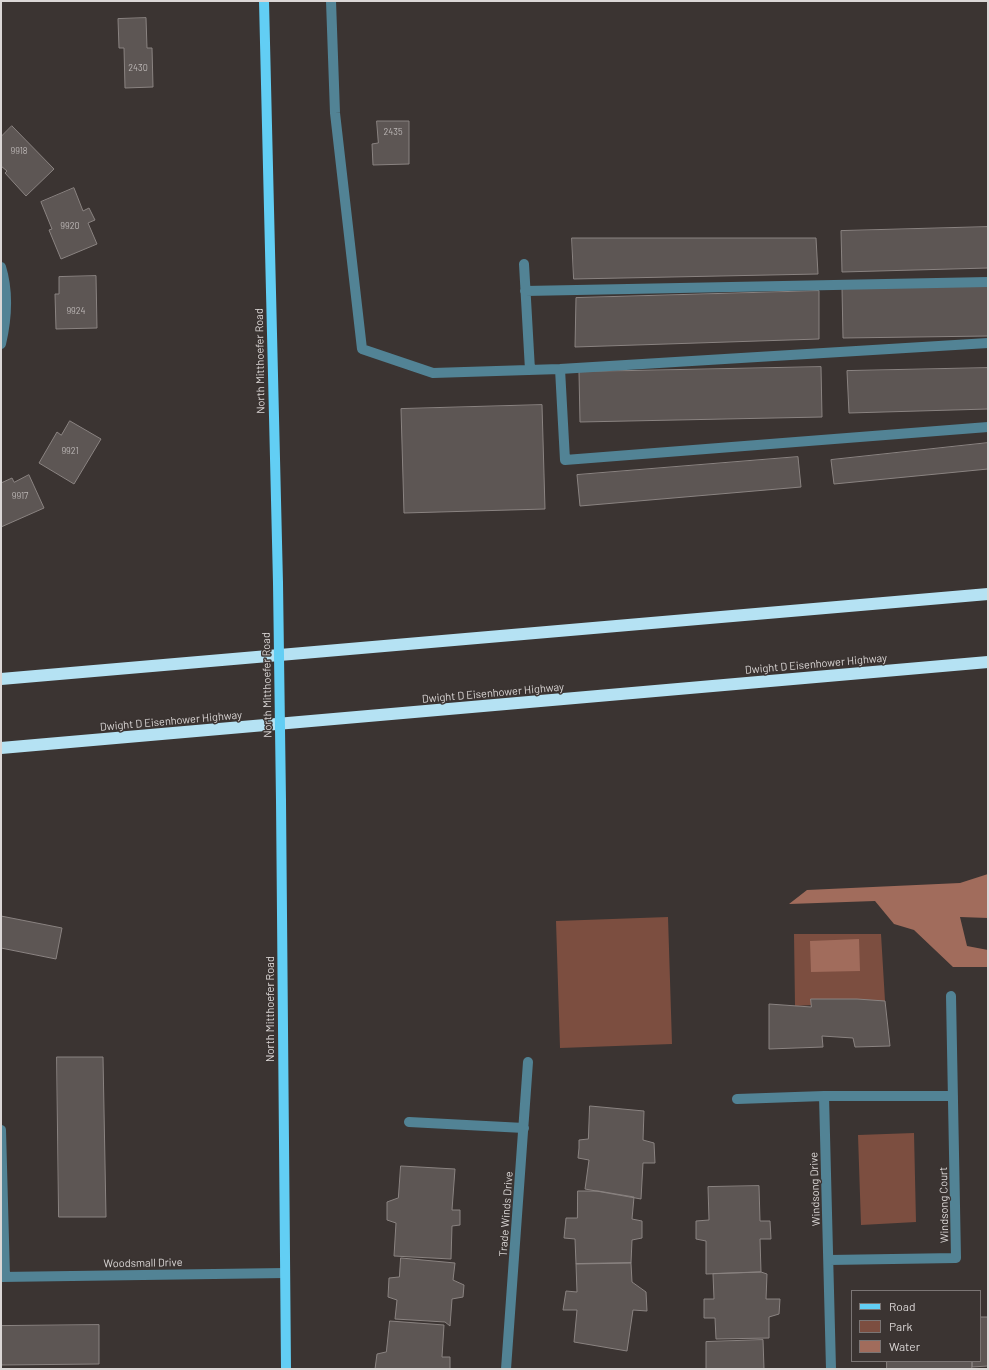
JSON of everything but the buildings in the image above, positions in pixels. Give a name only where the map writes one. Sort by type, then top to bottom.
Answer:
[{"type":"highway","points":[[1,679],[988,594]]},
{"type":"highway","name":"Dwight D Eisenhower Highway","points":[[1,748],[988,662]]},
{"type":"main road","name":"North Mitthoefer Road","points":[[264,1],[278,583],[286,1369]]},
{"type":"street","points":[[331,1],[335,113],[362,349],[433,373],[560,369],[988,344]]},
{"type":"street","points":[[524,264],[530,370]]},
{"type":"street","points":[[1,267],[6,292],[6,323],[1,344]]},
{"type":"street","points":[[525,291],[988,282]]},
{"type":"street","points":[[560,369],[565,460],[988,427]]},
{"type":"street","name":"Windsong Court","points":[[829,1260],[956,1258],[951,996]]},
{"type":"street","name":"Trade Winds Drive","points":[[506,1369],[528,1062]]},
{"type":"street","points":[[737,1099],[824,1096],[953,1096]]},
{"type":"street","name":"Windsong Drive","points":[[824,1096],[831,1369]]},
{"type":"street","points":[[408,1122],[524,1128]]},
{"type":"street","points":[[1,1130],[3,1277]]},
{"type":"street","name":"Woodsmall Drive","points":[[3,1277],[284,1273]]},
{"type":"green space","points":[[668,917],[672,1044],[560,1048],[556,921]]},
{"type":"green space","points":[[794,934],[881,934],[885,1001],[795,1006]]},
{"type":"green space","points":[[914,1133],[916,1222],[861,1225],[858,1135]]},
{"type":"water","points":[[988,874],[988,918],[960,917],[967,946],[988,950],[988,967],[953,967],[914,930],[894,924],[875,901],[789,904],[807,890],[960,883]]},
{"type":"water","points":[[859,939],[860,971],[811,972],[810,941]]}]
